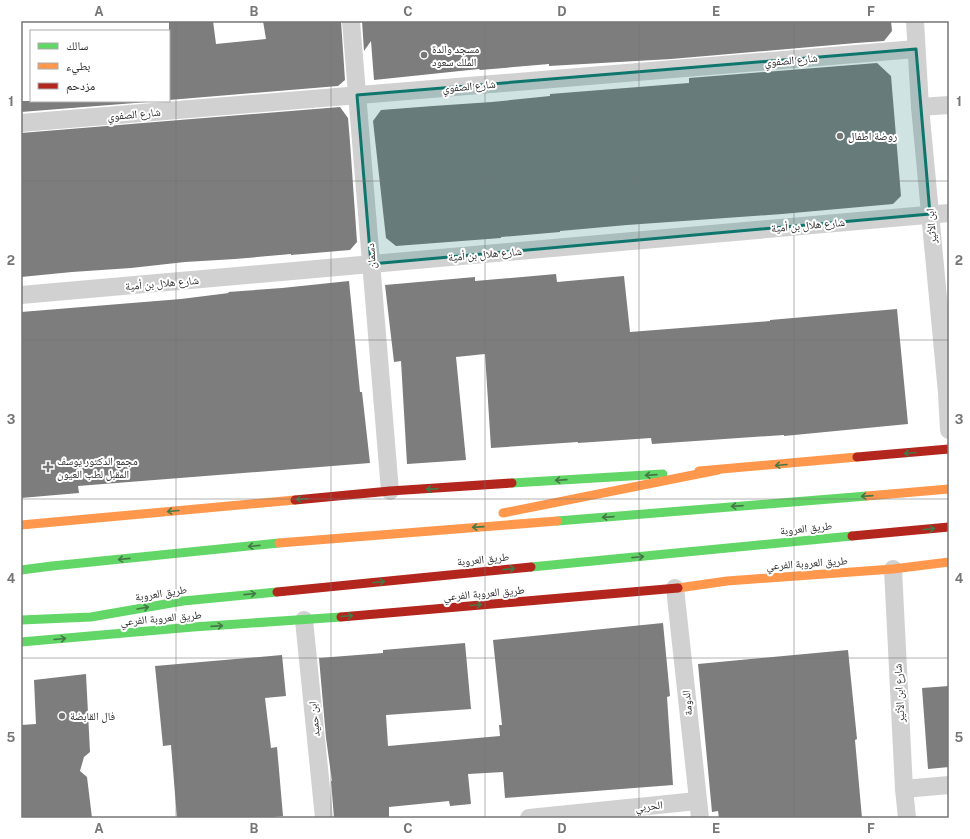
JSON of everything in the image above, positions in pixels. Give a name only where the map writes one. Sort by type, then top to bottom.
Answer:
[{"type":"main road","points":[[21,525],[390,491],[718,470],[949,449]]},
{"type":"main road","points":[[491,515],[718,470]]},
{"type":"main road","points":[[21,570],[292,542],[949,489]]},
{"type":"main road","points":[[405,533],[475,519]]},
{"type":"main road","name":"طريق العروبة","points":[[21,620],[91,617],[183,601],[949,527]]},
{"type":"main road","points":[[29,561],[52,566]]},
{"type":"main road","name":"طريق العروبة الفرعي","points":[[21,642],[193,627],[304,620],[675,588],[727,581],[893,569],[949,562]]},
{"type":"main road","points":[[91,617],[119,621]]},
{"type":"main road","points":[[141,623],[193,627]]},
{"type":"street","name":"دسمان","points":[[351,21],[390,491]]},
{"type":"street","name":"ابن الأثير","points":[[914,21],[920,107],[947,393],[949,430]]},
{"type":"street","name":"شارع الصفوي","points":[[21,123],[916,50]]},
{"type":"street","points":[[920,107],[949,105]]},
{"type":"street","name":"شارع هلال بن أمية","points":[[21,295],[949,213]]},
{"type":"street","name":"شارع ابن الأثير","points":[[893,569],[904,788],[907,818]]},
{"type":"street","name":"الدومة","points":[[675,588],[698,810]]},
{"type":"street","name":"ابن حميد","points":[[304,620],[324,818]]},
{"type":"street","points":[[904,788],[949,785]]},
{"type":"street","name":"الحربي","points":[[529,818],[698,810]]},
{"type":"highlighted area","points":[[916,49],[930,214],[371,264],[357,95]]},
{"type":"building","points":[[169,21],[213,21],[216,44],[266,39],[263,21],[341,21],[345,80],[338,86],[170,100]]},
{"type":"building","points":[[362,21],[891,21],[892,31],[884,41],[671,59],[549,66],[549,64],[479,69],[374,80],[371,41],[364,51]]},
{"type":"building","points":[[877,63],[891,76],[901,196],[893,204],[782,214],[627,225],[501,238],[396,246],[386,238],[373,121],[381,110],[492,102],[550,96],[550,94],[689,83],[689,78]]},
{"type":"building","points":[[21,101],[147,102],[21,112]]},
{"type":"building","points":[[340,107],[348,118],[357,242],[350,250],[185,262],[21,277],[21,133]]},
{"type":"building","points":[[556,274],[557,282],[624,276],[630,332],[897,309],[908,424],[784,436],[652,444],[651,438],[491,448],[485,354],[456,357],[466,460],[407,464],[401,361],[394,362],[385,285],[475,277],[475,281]]},
{"type":"building","points":[[349,281],[360,392],[362,392],[370,463],[78,486],[79,493],[21,498],[21,312],[181,299],[229,293],[228,292]]},
{"type":"building","points":[[663,623],[670,696],[667,697],[673,785],[505,798],[503,772],[468,774],[471,804],[450,806],[449,801],[389,807],[389,817],[334,818],[332,781],[326,738],[319,658],[383,653],[383,650],[465,643],[471,709],[386,715],[388,746],[500,736],[499,725],[502,725],[493,640]]},
{"type":"building","points":[[848,650],[857,739],[855,740],[862,818],[719,818],[718,811],[712,812],[698,664]]},
{"type":"building","points":[[282,655],[286,696],[265,698],[271,748],[277,747],[283,816],[264,818],[177,818],[171,745],[163,746],[155,666]]},
{"type":"building","points":[[86,674],[90,752],[84,757],[80,771],[87,777],[92,818],[21,818],[21,725],[36,724],[34,680]]},
{"type":"building","points":[[949,686],[949,767],[928,769],[922,688]]},
{"type":"traffic: fast","points":[[512,483],[663,474]]},
{"type":"traffic: fast","points":[[557,521],[867,496]]},
{"type":"traffic: fast","points":[[531,567],[852,536]]},
{"type":"traffic: fast","points":[[21,570],[279,543]]},
{"type":"traffic: fast","points":[[21,620],[91,617],[183,601],[277,592]]},
{"type":"traffic: fast","points":[[21,642],[193,627],[341,617]]},
{"type":"traffic: slow","points":[[699,471],[857,457]]},
{"type":"traffic: slow","points":[[503,513],[718,470]]},
{"type":"traffic: slow","points":[[867,496],[949,489]]},
{"type":"traffic: slow","points":[[21,525],[295,500]]},
{"type":"traffic: slow","points":[[279,543],[557,521]]},
{"type":"traffic: slow","points":[[678,588],[727,581],[893,569],[949,562]]},
{"type":"traffic: jam","points":[[857,457],[949,449]]},
{"type":"traffic: jam","points":[[295,500],[390,491],[512,483]]},
{"type":"traffic: jam","points":[[852,536],[949,527]]},
{"type":"traffic: jam","points":[[277,592],[531,567]]},
{"type":"traffic: jam","points":[[341,617],[678,588]]},
{"type":"place","name":"مسجد والدة الملك سعود","points":[[424,55]]},
{"type":"place","name":"روضة اطفال","points":[[840,136]]},
{"type":"place","name":"مجمع الدكتور يوسف المقبل لطب العيون","points":[[48,467]]},
{"type":"place","name":"فال القابضة","points":[[62,716]]}]
